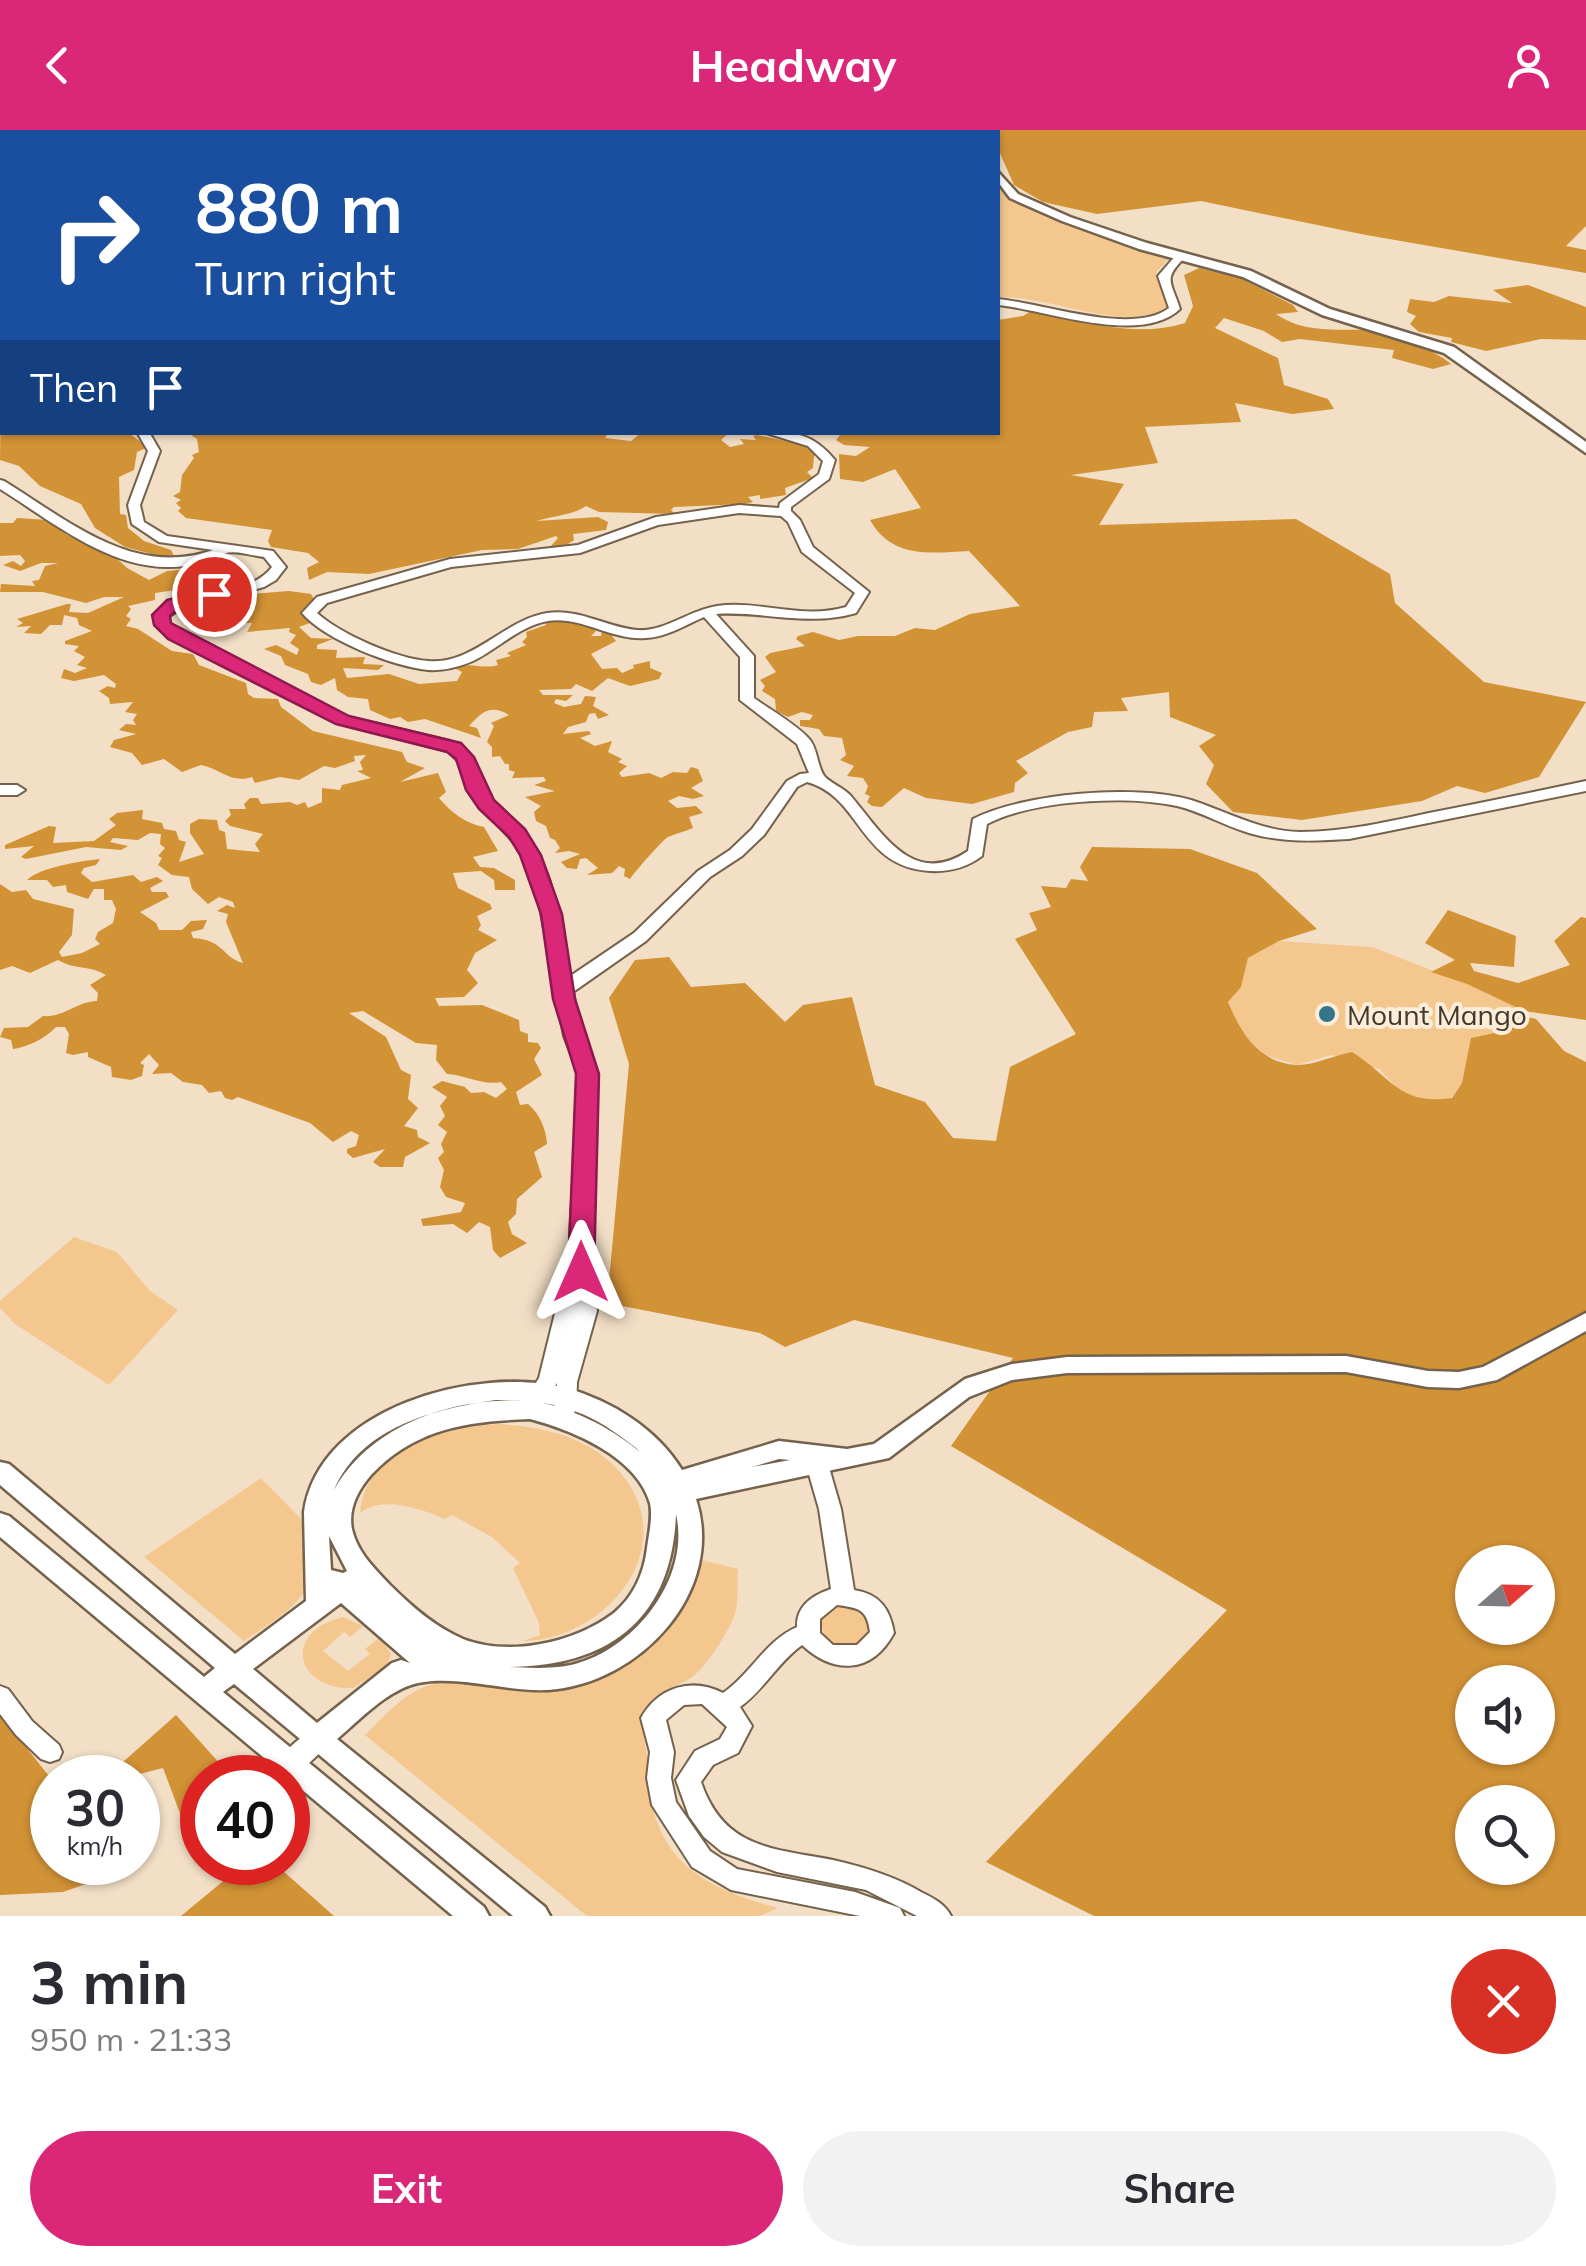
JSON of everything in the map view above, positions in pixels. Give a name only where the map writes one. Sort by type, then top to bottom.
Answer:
[{"type":"main road","points":[[1000,178],[1014,196],[1112,236],[1247,274],[1326,312],[1449,350],[1586,449]]},
{"type":"main road","points":[[565,1407],[626,1454],[649,1479],[675,1491],[880,1452],[902,1440],[961,1391],[1024,1368],[1331,1364],[1428,1380],[1459,1380],[1489,1374],[1586,1321]]},
{"type":"main road","points":[[390,1680],[423,1671],[546,1680],[590,1670],[642,1641],[672,1604],[690,1563],[692,1527],[653,1447],[615,1419],[534,1401],[456,1397],[407,1410],[362,1436],[332,1465],[318,1498],[316,1537],[330,1597],[467,1672]]},
{"type":"main road","points":[[429,1649],[412,1622],[362,1573],[347,1550],[338,1525],[346,1488],[377,1450],[440,1418],[534,1401]]},
{"type":"main road","points":[[675,1491],[779,1450],[818,1450],[845,1456]]},
{"type":"main road","points":[[0,1470],[317,1739],[535,1916]]},
{"type":"main road","points":[[317,1739],[429,1649],[512,1659],[569,1649],[596,1639],[627,1618],[650,1586],[675,1491]]},
{"type":"main road","points":[[0,1522],[281,1755]]},
{"type":"main road","points":[[206,1690],[362,1573]]},
{"type":"main road","points":[[102,1605],[133,1582]]},
{"type":"main road","points":[[310,1780],[474,1916]]},
{"type":"street","points":[[1000,302],[1120,322],[1161,320],[1176,309],[1162,281],[1163,273],[1181,256]]},
{"type":"street","points":[[145,435],[154,452],[134,505],[138,524],[164,539],[268,554],[277,560],[277,573],[255,586],[174,604],[161,615],[162,625],[174,635],[343,720],[446,744],[464,757],[476,790],[518,834],[530,855],[552,914],[573,1036],[588,1074],[581,1272],[587,1311],[565,1407]]},
{"type":"street","points":[[780,435],[812,443],[829,460],[825,476],[785,506],[785,512]]},
{"type":"street","points":[[0,484],[66,526],[150,561],[198,560],[225,549]]},
{"type":"street","points":[[739,509],[785,512],[794,520],[807,548],[862,592],[852,610],[824,618],[740,610],[707,612],[648,634],[566,616],[549,616],[515,629],[460,664],[434,666],[416,665],[342,634],[314,620],[309,612],[322,600],[450,563],[568,551],[632,527],[694,515],[739,509]]},
{"type":"street","points":[[707,612],[747,656],[750,664],[743,690],[746,700],[804,742],[818,778]]},
{"type":"street","points":[[564,992],[571,983],[630,945],[704,874],[736,853],[770,818],[792,784],[805,777],[818,778],[840,793],[866,830],[889,853],[902,862],[932,868],[966,862],[976,853],[979,822],[986,816],[1026,806],[1156,798],[1182,802],[1251,830],[1311,836],[1349,834],[1586,786]]},
{"type":"street","points":[[534,1401],[549,1378],[568,1301],[581,1272]]},
{"type":"street","points":[[817,1464],[830,1509],[844,1596]]},
{"type":"street","points":[[844,1596],[862,1600],[879,1614],[882,1633],[871,1649],[837,1656],[815,1646],[808,1632],[808,1616],[815,1607],[824,1600],[844,1596]]},
{"type":"street","points":[[726,1704],[744,1694],[762,1676],[781,1644],[808,1632]]},
{"type":"street","points":[[890,1916],[855,1904],[730,1878],[701,1859],[664,1805],[659,1778],[662,1752],[653,1718],[665,1702],[681,1694],[704,1694],[726,1704],[740,1726],[729,1746],[704,1758],[688,1780],[694,1805],[713,1830],[745,1853],[853,1876],[912,1898],[938,1916]]},
{"type":"street","points":[[0,1696],[24,1728],[50,1752]]},
{"type":"street","points":[[299,1755],[317,1739]]},
{"type":"shaded area","points":[[1000,130],[1586,130],[1586,226],[1566,246],[1586,250],[1586,273],[1366,235],[1201,201],[1097,214],[1043,202],[1014,185],[1000,154]]},
{"type":"shaded area","points":[[1000,187],[1035,211],[1169,258],[1156,273],[1170,308],[1152,315],[1109,315],[1000,297]]},
{"type":"shaded area","points":[[1199,268],[1242,279],[1293,305],[1298,312],[1276,314],[1286,320],[1320,329],[1388,334],[1451,364],[1433,369],[1392,358],[1394,350],[1300,339],[1282,342],[1264,331],[1224,318],[1215,328],[1278,358],[1284,385],[1328,399],[1334,409],[1292,414],[1235,403],[1241,422],[1145,427],[1158,463],[1071,475],[1124,484],[1099,525],[1296,519],[1390,574],[1395,603],[1484,682],[1586,702],[1539,777],[1485,793],[1457,786],[1422,801],[1302,820],[1233,812],[1206,784],[1214,765],[1199,746],[1216,735],[1170,717],[1169,692],[1121,698],[1128,711],[1094,712],[1092,727],[1068,732],[1016,761],[1028,773],[1015,783],[1014,792],[972,804],[926,798],[904,788],[882,807],[872,806],[867,802],[870,796],[865,794],[868,786],[863,778],[847,776],[854,766],[840,760],[846,755],[842,738],[824,736],[819,729],[800,726],[800,720],[810,720],[813,715],[802,712],[788,717],[776,711],[775,699],[762,691],[765,686],[760,680],[776,672],[765,657],[805,646],[796,639],[813,632],[839,640],[895,636],[915,628],[935,630],[970,614],[1020,606],[969,551],[913,551],[889,542],[879,533],[870,520],[921,508],[895,469],[863,482],[840,479],[839,454],[856,456],[870,447],[844,445],[836,440],[840,435],[1000,435],[1000,320],[1033,310],[1128,329],[1185,323],[1193,306],[1184,275]]},
{"type":"shaded area","points":[[1528,285],[1586,307],[1586,340],[1541,339],[1486,351],[1451,342],[1452,338],[1419,332],[1410,324],[1416,316],[1407,312],[1410,299],[1434,302],[1449,296],[1512,303],[1493,290]]},
{"type":"shaded area","points":[[0,435],[131,435],[148,447],[137,452],[134,470],[119,477],[120,514],[126,515],[128,528],[144,541],[171,550],[174,556],[125,547],[95,528],[81,504],[40,486],[19,466],[0,460]]},
{"type":"shaded area","points":[[191,435],[607,435],[605,438],[631,441],[638,435],[727,435],[721,440],[730,447],[744,444],[740,439],[756,440],[753,436],[757,435],[814,447],[813,452],[820,454],[814,456],[813,468],[807,472],[813,478],[785,488],[786,495],[748,497],[753,502],[744,504],[674,507],[671,510],[675,514],[599,512],[586,506],[536,521],[598,517],[608,522],[606,530],[573,534],[574,540],[565,546],[551,546],[556,536],[518,549],[482,550],[369,574],[327,572],[309,580],[307,568],[319,562],[308,553],[271,547],[268,541],[272,530],[186,518],[178,511],[181,508],[176,503],[181,500],[173,496],[180,492],[182,475],[194,458],[192,455],[199,452],[197,439]]},
{"type":"shaded area","points":[[17,518],[49,520],[67,535],[109,551],[127,568],[149,580],[167,571],[223,566],[231,576],[223,583],[155,593],[155,600],[128,606],[131,609],[126,616],[131,619],[126,626],[138,629],[172,651],[193,654],[199,665],[246,683],[248,694],[254,698],[278,699],[281,707],[313,731],[402,752],[407,762],[425,768],[400,782],[438,773],[446,792],[439,798],[458,816],[484,827],[498,851],[473,857],[480,867],[494,868],[515,880],[515,890],[495,890],[494,880],[481,871],[453,873],[458,888],[490,904],[492,909],[477,916],[481,925],[478,930],[497,940],[475,953],[467,970],[478,983],[464,997],[435,998],[439,1006],[482,1005],[519,1020],[520,1031],[528,1034],[528,1042],[538,1043],[541,1048],[534,1059],[542,1075],[516,1092],[520,1105],[528,1104],[539,1117],[547,1144],[534,1152],[542,1177],[517,1199],[516,1214],[508,1222],[512,1234],[527,1243],[500,1258],[493,1250],[490,1227],[479,1222],[467,1233],[453,1224],[423,1226],[421,1219],[461,1212],[465,1203],[446,1197],[440,1187],[444,1170],[438,1158],[444,1152],[441,1144],[447,1132],[438,1125],[445,1116],[440,1106],[447,1097],[432,1087],[442,1081],[496,1098],[507,1089],[501,1082],[447,1074],[436,1060],[437,1045],[416,1043],[363,1011],[349,1013],[386,1037],[401,1070],[411,1075],[408,1099],[418,1108],[404,1126],[417,1130],[418,1137],[430,1143],[405,1157],[403,1167],[380,1167],[373,1162],[385,1149],[353,1158],[347,1149],[356,1146],[359,1135],[351,1131],[333,1142],[310,1123],[238,1097],[225,1098],[221,1091],[209,1093],[202,1085],[183,1082],[171,1073],[152,1074],[159,1065],[149,1054],[140,1063],[144,1065],[142,1076],[131,1080],[112,1077],[111,1067],[88,1057],[88,1052],[66,1053],[69,1034],[65,1027],[56,1027],[36,1041],[13,1049],[11,1040],[0,1037],[4,1028],[28,1027],[43,1016],[97,1001],[98,993],[90,985],[106,975],[58,960],[30,973],[12,966],[0,970],[0,884],[12,892],[26,890],[33,899],[74,909],[72,935],[59,952],[62,957],[100,944],[95,939],[98,932],[113,923],[116,909],[112,900],[104,900],[104,889],[94,889],[88,899],[67,892],[66,885],[53,887],[47,880],[27,880],[51,868],[100,859],[81,873],[92,882],[133,875],[141,882],[157,877],[163,881],[150,888],[152,892],[166,892],[169,897],[140,912],[156,923],[159,930],[182,930],[191,921],[207,920],[203,929],[191,932],[193,938],[217,945],[243,963],[226,922],[228,914],[217,911],[227,905],[235,908],[233,902],[219,897],[208,904],[192,889],[189,877],[172,875],[158,865],[162,858],[158,856],[165,848],[160,844],[161,834],[150,833],[138,840],[113,838],[110,842],[128,846],[121,850],[86,847],[26,859],[21,857],[34,846],[5,849],[5,845],[49,826],[56,827],[53,843],[94,841],[116,825],[109,819],[117,813],[143,810],[142,819],[162,823],[164,829],[176,831],[179,840],[186,842],[179,862],[204,854],[190,833],[190,824],[199,819],[217,820],[219,830],[225,832],[227,849],[260,852],[255,844],[263,834],[230,826],[225,821],[231,815],[229,809],[246,809],[244,804],[250,798],[258,798],[261,804],[305,802],[308,808],[322,802],[322,788],[340,790],[342,785],[371,778],[357,771],[363,770],[360,762],[366,755],[354,756],[355,761],[335,768],[324,766],[299,780],[280,777],[255,783],[252,777],[232,777],[201,765],[182,772],[164,759],[142,765],[132,753],[110,747],[114,740],[136,734],[119,730],[126,724],[136,725],[133,720],[137,714],[125,712],[133,702],[110,704],[109,698],[99,691],[108,686],[115,688],[116,684],[104,675],[74,681],[61,678],[64,669],[75,673],[87,668],[77,665],[85,657],[74,651],[79,646],[65,641],[92,631],[79,625],[77,618],[64,615],[62,625],[50,625],[41,634],[24,633],[31,626],[16,627],[23,623],[17,619],[67,604],[71,604],[69,612],[88,613],[124,597],[104,597],[86,603],[43,592],[0,592],[1,584],[35,586],[32,581],[39,580],[45,566],[58,563],[41,563],[20,571],[3,565],[13,561],[21,566],[25,561],[20,555],[0,556],[0,523],[13,523]]},
{"type":"shaded area","points":[[250,594],[311,594],[314,599],[307,611],[310,623],[299,627],[311,638],[333,639],[317,645],[317,649],[337,650],[336,658],[365,657],[363,664],[384,665],[378,670],[343,668],[347,678],[389,674],[419,684],[457,681],[462,672],[454,668],[498,665],[496,660],[511,656],[507,653],[526,645],[522,642],[526,632],[546,625],[545,620],[594,625],[591,628],[596,631],[591,636],[601,636],[602,631],[615,633],[612,636],[616,641],[591,654],[602,669],[617,668],[622,673],[634,668],[633,665],[650,661],[650,668],[662,673],[659,679],[630,686],[608,678],[592,691],[576,684],[571,689],[539,690],[543,695],[573,695],[566,701],[556,699],[554,703],[564,707],[581,704],[585,696],[596,697],[593,706],[609,715],[598,719],[595,713],[589,714],[586,722],[568,727],[563,734],[589,731],[591,734],[580,738],[595,746],[612,741],[608,752],[627,766],[619,773],[622,777],[649,773],[661,778],[673,772],[687,773],[691,767],[698,769],[703,781],[691,788],[704,796],[679,796],[668,801],[677,808],[696,806],[703,813],[689,817],[693,828],[665,839],[630,879],[619,866],[612,873],[587,875],[598,868],[586,858],[580,859],[577,869],[567,868],[561,862],[580,854],[555,853],[560,848],[550,838],[546,826],[536,821],[534,812],[541,806],[525,797],[555,791],[534,785],[546,781],[544,777],[512,778],[515,772],[509,770],[509,764],[500,756],[492,757],[492,747],[487,742],[494,726],[491,723],[509,715],[491,710],[478,717],[469,726],[477,728],[481,738],[425,719],[390,719],[370,710],[368,699],[348,697],[337,690],[335,678],[321,685],[311,682],[308,674],[285,665],[281,656],[264,649],[276,645],[297,655],[299,649],[290,643],[296,635],[289,632],[290,628],[247,632],[252,623],[232,623],[219,607]]},
{"type":"shaded area","points":[[1092,847],[1190,849],[1257,873],[1317,929],[1279,941],[1248,958],[1241,987],[1228,1002],[1253,1044],[1283,1063],[1309,1064],[1352,1052],[1408,1094],[1452,1098],[1462,1083],[1471,1038],[1504,1031],[1520,1015],[1536,1019],[1564,1051],[1586,1062],[1586,1916],[1094,1916],[986,1862],[1227,1610],[951,1446],[1013,1358],[854,1320],[785,1347],[760,1333],[607,1303],[629,1064],[609,998],[635,960],[669,957],[691,987],[745,983],[785,1022],[803,1005],[852,997],[875,1085],[925,1102],[953,1138],[996,1141],[1010,1067],[1076,1034],[1015,939],[1037,930],[1029,913],[1051,907],[1041,886],[1066,888],[1071,879],[1088,881],[1080,867]]},
{"type":"shaded area","points":[[1448,910],[1516,936],[1514,967],[1470,963],[1474,971],[1518,983],[1570,965],[1554,941],[1581,917],[1586,918],[1586,1020],[1524,1011],[1431,972],[1455,960],[1425,943]]},
{"type":"shaded area","points":[[1279,941],[1372,947],[1524,1011],[1504,1031],[1472,1038],[1462,1083],[1451,1098],[1428,1102],[1403,1094],[1379,1069],[1331,1055],[1297,1065],[1259,1053],[1238,1026],[1228,1002],[1241,987],[1248,958]]},
{"type":"shaded area","points":[[74,1237],[117,1252],[150,1291],[178,1310],[109,1385],[15,1324],[0,1308],[0,1301]]},
{"type":"shaded area","points":[[496,1424],[551,1432],[601,1454],[627,1481],[640,1509],[643,1538],[637,1564],[623,1589],[604,1610],[552,1637],[523,1641],[540,1635],[539,1623],[513,1568],[520,1563],[492,1537],[452,1515],[445,1519],[390,1504],[360,1513],[366,1490],[391,1457],[430,1437]]},
{"type":"shaded area","points":[[261,1478],[304,1522],[309,1580],[306,1590],[291,1607],[244,1641],[144,1557]]},
{"type":"shaded area","points":[[702,1560],[738,1569],[736,1609],[722,1639],[698,1672],[656,1696],[644,1712],[649,1790],[666,1841],[680,1860],[721,1888],[778,1908],[760,1916],[587,1916],[365,1735],[400,1702],[424,1687],[455,1682],[506,1688],[535,1686],[604,1663],[642,1645],[657,1634],[682,1604]]},
{"type":"shaded area","points":[[840,1606],[857,1608],[868,1618],[870,1631],[862,1643],[837,1646],[824,1638],[821,1618]]},
{"type":"shaded area","points":[[343,1617],[363,1626],[350,1637],[344,1632],[323,1651],[348,1671],[370,1654],[365,1649],[380,1637],[391,1654],[387,1666],[353,1688],[319,1680],[303,1659],[310,1635],[323,1624]]},
{"type":"shaded area","points":[[0,1714],[32,1755],[30,1885],[83,1885],[63,1892],[0,1895]]},
{"type":"shaded area","points":[[176,1715],[212,1755],[180,1755],[180,1813],[163,1768],[160,1769],[160,1755],[131,1755]]},
{"type":"shaded area","points":[[218,1885],[299,1885],[334,1916],[181,1916]]},
{"type":"place","name":"Mount Mango","points":[[1327,1014]]},
{"type":"route","points":[[214,594],[174,604],[161,615],[162,625],[174,635],[343,720],[454,748],[464,757],[486,805],[518,834],[530,855],[552,914],[564,999],[588,1074],[581,1272]]}]
